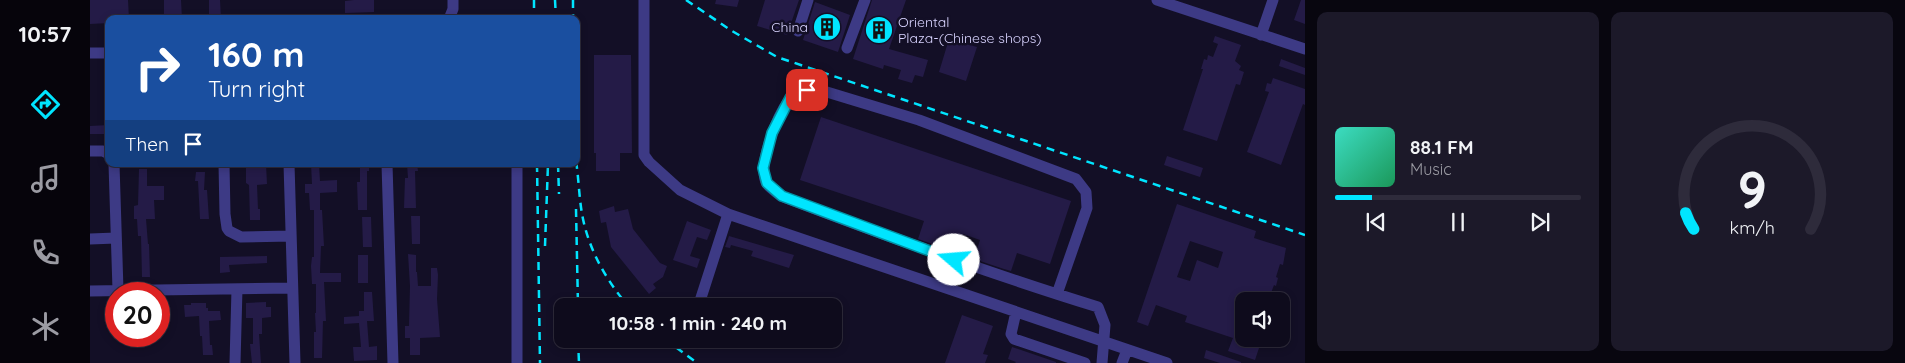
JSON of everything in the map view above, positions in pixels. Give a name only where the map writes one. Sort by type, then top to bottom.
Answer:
[{"type":"street","points":[[451,15],[453,9],[452,0]]},
{"type":"street","points":[[644,0],[644,155],[649,162],[680,190],[728,214],[1167,363]]},
{"type":"street","points":[[798,31],[808,0]]},
{"type":"street","points":[[847,48],[865,0]]},
{"type":"street","points":[[1158,0],[1305,49]]},
{"type":"street","points":[[1261,35],[1273,0]]},
{"type":"street","points":[[90,53],[105,53]]},
{"type":"street","points":[[1057,294],[1087,208],[1086,192],[1076,179],[919,120],[817,89],[807,90],[790,98],[772,133],[763,168],[767,183],[782,196],[919,248],[1057,294],[1098,307],[1105,325],[1102,363]]},
{"type":"street","points":[[90,152],[105,152]]},
{"type":"street","points":[[114,167],[118,282]]},
{"type":"street","points":[[224,167],[225,214],[229,231],[241,237],[292,236]]},
{"type":"street","points":[[289,167],[295,363]]},
{"type":"street","points":[[387,167],[393,363]]},
{"type":"street","points":[[517,167],[517,363]]},
{"type":"street","points":[[701,298],[728,214]]},
{"type":"street","points":[[90,239],[116,238]]},
{"type":"street","points":[[170,290],[292,288]]},
{"type":"street","points":[[235,363],[237,289]]},
{"type":"street","points":[[90,291],[105,290]]},
{"type":"street","points":[[1016,312],[1010,334],[1014,339],[1085,363]]},
{"type":"street","points":[[1122,363],[1127,350]]},
{"type":"building","points":[[90,0],[128,0],[129,15],[105,15],[105,23],[90,24]]},
{"type":"building","points":[[164,0],[181,0],[182,15],[164,15]]},
{"type":"building","points":[[209,0],[220,0],[221,15],[209,15]]},
{"type":"building","points":[[374,0],[374,12],[345,13],[345,1]]},
{"type":"building","points":[[716,0],[739,0],[737,7],[715,4]]},
{"type":"building","name":"China","points":[[765,0],[799,0],[787,35],[757,26]]},
{"type":"building","name":"Oriental Plaza-(Chinese shops)","points":[[872,0],[906,0],[889,49],[928,60],[923,77],[915,75],[912,83],[898,79],[901,70],[884,65],[883,69],[853,59]]},
{"type":"building","points":[[1301,0],[1305,0],[1305,24],[1294,20]]},
{"type":"building","name":"China","points":[[815,2],[850,15],[838,52],[803,40]]},
{"type":"building","points":[[1215,36],[1241,45],[1235,61],[1241,66],[1239,70],[1244,72],[1240,85],[1236,84],[1217,141],[1183,130],[1203,69],[1201,69],[1204,59],[1207,60],[1208,55],[1213,57],[1218,44],[1213,42]]},
{"type":"building","points":[[949,39],[977,47],[966,81],[939,72]]},
{"type":"building","points":[[594,55],[631,55],[632,153],[620,153],[620,171],[596,171],[596,153],[594,153]]},
{"type":"building","points":[[1281,59],[1305,68],[1305,75],[1279,66]]},
{"type":"building","points":[[1273,78],[1305,89],[1305,105],[1303,104],[1281,165],[1247,152],[1269,92],[1265,91],[1267,83],[1271,84]]},
{"type":"building","points":[[821,117],[1071,201],[1050,264],[1017,253],[1011,271],[974,259],[980,240],[963,234],[956,252],[918,239],[924,221],[800,180]]},
{"type":"building","points":[[105,125],[105,134],[90,134],[90,126]]},
{"type":"building","points":[[1167,156],[1203,168],[1200,177],[1164,165]]},
{"type":"building","points":[[246,167],[266,167],[267,184],[257,185],[260,220],[250,220],[249,185],[246,183]]},
{"type":"building","points":[[311,167],[319,167],[320,181],[337,180],[337,192],[320,193],[320,210],[310,210],[309,193],[305,193],[305,184],[312,184]]},
{"type":"building","points":[[360,167],[369,167],[369,171],[367,171],[367,210],[358,210],[357,182],[360,182]]},
{"type":"building","points":[[407,167],[417,167],[418,171],[415,171],[416,208],[404,208],[405,178],[408,178]]},
{"type":"building","points":[[139,169],[147,169],[147,186],[164,186],[164,200],[154,200],[155,219],[146,219],[150,277],[142,277],[141,236],[138,236],[137,219],[134,219],[134,206],[138,205]]},
{"type":"building","points":[[196,172],[205,172],[204,190],[207,190],[209,219],[200,219],[198,181],[195,181]]},
{"type":"building","points":[[1177,204],[1256,231],[1254,238],[1286,248],[1283,265],[1280,264],[1276,277],[1278,278],[1276,286],[1274,285],[1271,292],[1235,292],[1235,347],[1259,347],[1255,360],[1228,351],[1233,338],[1185,322],[1187,316],[1156,305],[1148,326],[1137,322]],"holes":[[[1190,241],[1223,252],[1218,268],[1197,260],[1190,281],[1177,277]]]},
{"type":"building","points":[[614,206],[615,212],[628,209],[633,229],[660,263],[667,266],[663,277],[653,284],[656,288],[649,294],[611,247],[606,222],[601,223],[599,211]]},
{"type":"building","points":[[314,210],[322,210],[324,246],[321,246],[320,273],[341,273],[341,282],[324,282],[326,321],[323,321],[322,358],[314,358],[316,284],[312,284],[311,266],[312,257],[314,257]]},
{"type":"building","points":[[411,216],[420,216],[420,244],[412,244]]},
{"type":"building","points":[[362,217],[371,217],[372,247],[363,247]]},
{"type":"building","points":[[687,221],[711,230],[707,240],[697,237],[690,256],[700,259],[697,268],[673,260]]},
{"type":"building","points":[[729,236],[794,255],[789,268],[751,256],[753,251],[731,245],[730,248],[725,247]]},
{"type":"building","points":[[408,254],[416,255],[418,286],[431,286],[431,268],[437,268],[438,275],[437,299],[440,337],[420,338],[420,355],[410,355],[410,338],[405,338],[405,326],[409,326],[410,286]]},
{"type":"building","points":[[358,255],[368,255],[368,283],[358,283]]},
{"type":"building","points":[[267,256],[267,263],[229,265],[230,272],[220,273],[220,257]]},
{"type":"building","points":[[364,292],[372,292],[374,321],[367,321],[369,347],[377,346],[377,360],[354,361],[353,347],[361,347],[359,323],[344,324],[344,317],[359,316],[359,311],[364,311]]},
{"type":"building","points":[[266,302],[266,307],[271,307],[271,317],[262,318],[262,334],[259,334],[261,363],[252,363],[250,344],[253,344],[253,318],[246,318],[246,303]]},
{"type":"building","points":[[191,303],[206,303],[208,311],[220,311],[221,320],[209,321],[210,345],[212,345],[213,355],[203,355],[199,316],[185,317],[184,305],[191,305]]},
{"type":"building","points":[[962,315],[993,326],[983,354],[988,355],[985,363],[945,363]]},
{"type":"building","points":[[1012,347],[1056,363],[1015,363],[1008,359]]},
{"type":"building","points":[[1206,350],[1241,363],[1220,363],[1204,358]]},
{"type":"railway","points":[[534,0],[534,15]]},
{"type":"railway","points":[[555,0],[556,15]]},
{"type":"railway","points":[[573,0],[573,15]]},
{"type":"railway","points":[[686,0],[732,31],[777,57],[1305,235]]},
{"type":"railway","points":[[537,167],[540,363]]},
{"type":"railway","points":[[545,246],[548,167]]},
{"type":"railway","points":[[558,167],[559,194]]},
{"type":"railway","points":[[577,167],[582,212],[590,243],[600,266],[622,298]]},
{"type":"railway","points":[[576,209],[578,298]]},
{"type":"railway","points":[[578,348],[579,363]]},
{"type":"railway","points":[[677,348],[697,363]]},
{"type":"place","name":"China","points":[[827,27]]},
{"type":"place","name":"Oriental Plaza-(Chinese shops)","points":[[879,30]]},
{"type":"route","points":[[807,90],[790,98],[772,133],[763,168],[767,183],[782,196],[954,260]]}]
